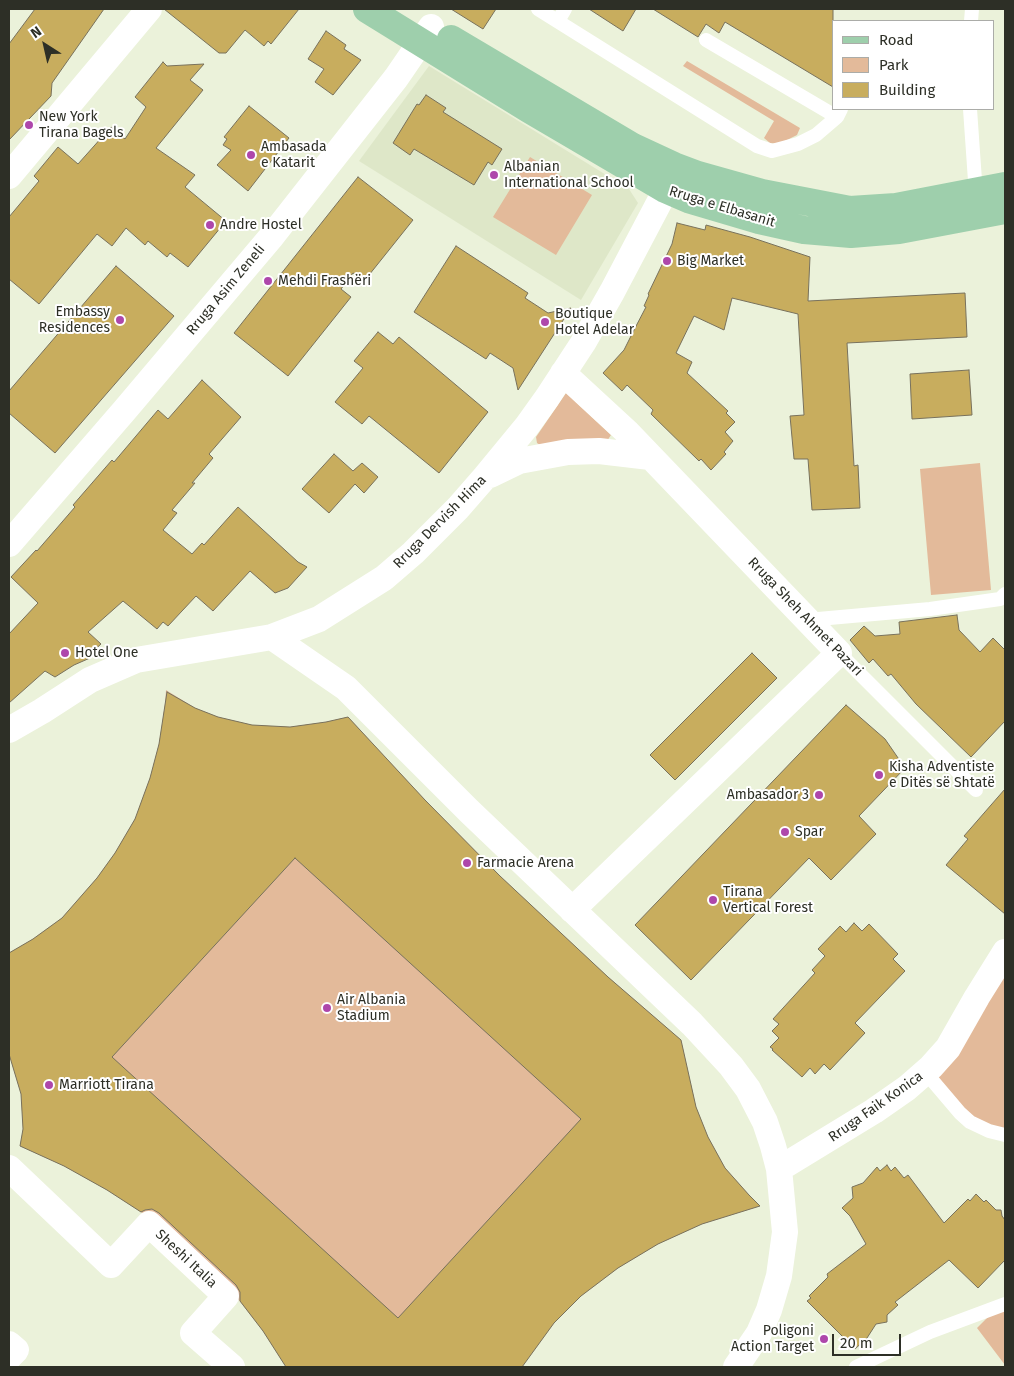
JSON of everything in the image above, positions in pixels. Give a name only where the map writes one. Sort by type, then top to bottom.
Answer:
[{"type":"main road","name":"Rruga e Elbasanit","points":[[367,9],[426,34],[633,146],[670,178],[698,175],[762,193],[850,210],[896,207],[987,206],[1005,186]]},
{"type":"main road","name":"Rruga e Elbasanit","points":[[401,9],[426,34]]},
{"type":"street","points":[[9,176],[148,9]]},
{"type":"street","name":"Rruga Asim Zeneli","points":[[9,544],[272,236],[396,78],[426,34]]},
{"type":"street","name":"Rruga Dervish Hima","points":[[9,730],[90,680],[136,660],[272,638],[319,619],[384,578],[413,553],[458,508],[527,426],[564,373],[612,292],[670,178]]},
{"type":"street","name":"Rruga Sheh Ahmet Pazari","points":[[564,373],[627,432],[839,653]]},
{"type":"street","points":[[485,477],[519,461],[568,452],[598,451],[650,458]]},
{"type":"street","points":[[272,638],[346,688],[469,811],[692,1024],[731,1066],[748,1089],[765,1122],[779,1169],[785,1232],[779,1276],[764,1322],[736,1367]]},
{"type":"street","points":[[572,910],[839,653]]},
{"type":"street","points":[[9,747],[42,711]]},
{"type":"street","name":"Rruga Faik Konica","points":[[779,1169],[874,1111],[926,1073],[948,1048],[1005,952]]},
{"type":"street","name":"Sheshi Italia","points":[[9,1168],[111,1265],[149,1224],[226,1296],[193,1333],[232,1367]]},
{"type":"street","points":[[9,1344],[16,1350],[9,1357]]},
{"type":"lane","points":[[538,9],[757,146],[772,151],[798,144],[816,135],[839,113]]},
{"type":"lane","points":[[558,21],[565,9]]},
{"type":"lane","points":[[706,40],[832,109]]},
{"type":"lane","points":[[970,110],[987,206]]},
{"type":"lane","points":[[807,620],[930,609],[1000,599],[1005,594]]},
{"type":"lane","name":"Rruga Sheh Ahmet Pazari","points":[[839,653],[976,790]]},
{"type":"lane","points":[[926,1073],[970,1122],[989,1131],[1005,1135]]},
{"type":"lane","points":[[856,1367],[930,1332],[1005,1304]]},
{"type":"shaded area","name":"Albanian International School","points":[[429,66],[629,189],[638,203],[581,300],[359,161]]},
{"type":"green space","points":[[687,61],[800,128],[797,135],[779,144],[770,143],[764,138],[774,121],[683,66]]},
{"type":"green space","points":[[530,157],[592,195],[556,255],[493,217]]},
{"type":"green space","points":[[566,393],[611,435],[607,441],[540,445],[537,443],[536,437]]},
{"type":"green space","points":[[980,463],[991,590],[931,595],[920,469]]},
{"type":"green space","name":"Air Albania Stadium","points":[[166,690],[195,708],[218,717],[252,725],[290,727],[348,717],[425,800],[500,876],[608,977],[681,1040],[696,1107],[708,1137],[725,1168],[760,1206],[702,1224],[658,1244],[618,1268],[581,1296],[554,1323],[522,1367],[286,1367],[263,1331],[238,1299],[147,1216],[107,1190],[64,1166],[20,1146],[23,1129],[21,1094],[9,1054],[9,953],[33,939],[62,918],[97,878],[115,853],[135,819],[150,778],[159,744]]},
{"type":"green space","points":[[1005,952],[1005,1135],[970,1122],[931,1067]]},
{"type":"green space","points":[[1005,1300],[1005,1365],[977,1328]]},
{"type":"building","points":[[35,9],[104,9],[52,83],[51,96],[9,140],[9,44]]},
{"type":"building","points":[[164,9],[299,9],[271,44],[268,41],[264,46],[245,30],[226,53],[219,53]]},
{"type":"building","points":[[451,9],[496,9],[483,29]]},
{"type":"building","points":[[589,9],[636,9],[623,31]]},
{"type":"building","points":[[653,9],[833,9],[832,86],[725,22],[719,33],[706,24],[698,37]]},
{"type":"building","points":[[326,31],[346,45],[344,49],[361,60],[333,95],[315,82],[324,69],[308,59]]},
{"type":"building","points":[[163,62],[167,66],[204,64],[190,80],[203,90],[156,148],[195,175],[185,187],[226,221],[188,267],[170,253],[167,257],[148,241],[145,245],[126,228],[112,246],[97,234],[39,304],[9,279],[9,217],[39,181],[34,176],[58,147],[78,164],[111,127],[125,139],[146,107],[135,97]]},
{"type":"building","points":[[426,95],[446,108],[443,112],[502,149],[492,165],[488,162],[474,185],[414,149],[410,155],[393,143],[417,104],[419,105]]},
{"type":"building","points":[[249,106],[289,138],[248,191],[217,165],[231,150],[223,145],[227,139],[224,137]]},
{"type":"building","points":[[358,177],[413,220],[365,280],[353,273],[341,289],[351,297],[288,376],[234,333]]},
{"type":"building","points":[[677,223],[705,230],[706,225],[810,257],[808,301],[965,293],[967,337],[847,343],[854,466],[858,465],[860,508],[812,510],[808,459],[794,459],[790,416],[804,415],[798,314],[732,298],[724,330],[694,316],[676,353],[692,362],[687,373],[728,411],[726,413],[735,422],[725,432],[733,441],[724,452],[726,454],[711,470],[701,459],[699,461],[651,414],[653,410],[627,385],[622,391],[603,373],[624,350],[646,307],[644,306],[648,294],[672,244]]},
{"type":"building","points":[[456,246],[528,293],[525,298],[548,313],[571,308],[518,390],[513,368],[490,353],[486,359],[414,312]]},
{"type":"building","points":[[116,266],[174,316],[55,453],[9,413],[9,391]]},
{"type":"building","points":[[378,332],[393,344],[399,337],[488,412],[439,473],[369,416],[362,424],[335,402],[363,368],[354,361]]},
{"type":"building","points":[[969,370],[972,415],[912,419],[910,374]]},
{"type":"building","points":[[202,380],[241,417],[209,454],[213,458],[172,510],[177,513],[163,530],[192,554],[202,543],[204,545],[238,507],[298,562],[307,567],[288,588],[275,593],[250,571],[213,611],[196,596],[168,626],[163,622],[157,629],[123,601],[88,632],[101,644],[88,656],[90,658],[55,677],[45,671],[9,703],[9,634],[38,603],[11,577],[37,551],[75,507],[73,505],[112,460],[114,462],[158,410],[168,419]]},
{"type":"building","points":[[334,454],[353,471],[362,463],[378,477],[364,493],[355,484],[329,513],[302,489]]},
{"type":"building","points":[[957,615],[959,630],[980,652],[993,638],[1005,650],[1005,721],[971,757],[916,704],[891,674],[888,676],[873,659],[869,663],[850,640],[864,626],[875,636],[900,634],[899,622]]},
{"type":"building","points":[[752,653],[777,678],[675,780],[650,755]]},
{"type":"building","name":"Air Albania Stadium","points":[[167,692],[195,708],[218,717],[252,725],[290,727],[348,717],[425,800],[500,876],[608,977],[681,1040],[696,1107],[708,1137],[725,1168],[760,1206],[702,1224],[658,1244],[618,1268],[581,1296],[554,1323],[522,1367],[286,1367],[263,1331],[240,1301],[240,1292],[236,1285],[159,1213],[152,1209],[141,1212],[64,1166],[20,1146],[23,1129],[21,1094],[9,1054],[9,953],[33,939],[62,918],[97,878],[115,853],[135,819],[150,778],[159,744]],"holes":[[[295,858],[581,1119],[398,1318],[112,1057]]]},
{"type":"building","points":[[846,705],[885,739],[905,768],[859,816],[876,834],[831,880],[809,858],[691,980],[635,925]]},
{"type":"building","points":[[1005,789],[1005,914],[946,865],[968,839],[964,836]]},
{"type":"building","points":[[854,923],[862,931],[869,924],[898,954],[893,959],[905,971],[855,1023],[865,1033],[830,1070],[824,1064],[815,1074],[810,1068],[802,1077],[770,1047],[779,1038],[772,1031],[779,1024],[773,1019],[815,973],[812,970],[825,956],[818,949],[840,926],[846,932]]},
{"type":"building","points":[[887,1165],[891,1171],[895,1167],[904,1178],[908,1175],[944,1223],[968,1199],[970,1201],[976,1194],[984,1202],[986,1200],[996,1210],[1001,1210],[1005,1220],[1005,1260],[978,1288],[949,1260],[895,1302],[898,1305],[887,1315],[887,1322],[876,1324],[867,1338],[855,1349],[807,1301],[811,1298],[809,1296],[828,1277],[827,1274],[866,1244],[850,1216],[842,1208],[853,1198],[852,1187],[863,1183],[877,1167],[880,1171]]},
{"type":"place","name":"New York Tirana Bagels","points":[[29,125]]},
{"type":"place","name":"Ambasada e Katarit","points":[[251,155]]},
{"type":"place","name":"Albanian International School","points":[[494,175]]},
{"type":"place","name":"Andre Hostel","points":[[210,225]]},
{"type":"place","name":"Big Market","points":[[667,261]]},
{"type":"place","name":"Mehdi Frashëri","points":[[268,281]]},
{"type":"place","name":"Embassy Residences","points":[[120,320]]},
{"type":"place","name":"Boutique Hotel Adelar","points":[[545,322]]},
{"type":"place","name":"Hotel One","points":[[65,653]]},
{"type":"place","name":"Kisha Adventiste e Ditës së Shtatë","points":[[879,775]]},
{"type":"place","name":"Ambasador 3","points":[[819,795]]},
{"type":"place","name":"Spar","points":[[785,832]]},
{"type":"place","name":"Farmacie Arena","points":[[467,863]]},
{"type":"place","name":"Tirana Vertical Forest","points":[[713,900]]},
{"type":"place","name":"Air Albania Stadium","points":[[327,1008]]},
{"type":"place","name":"Marriott Tirana","points":[[49,1085]]},
{"type":"place","name":"Poligoni Action Target","points":[[824,1339]]}]
